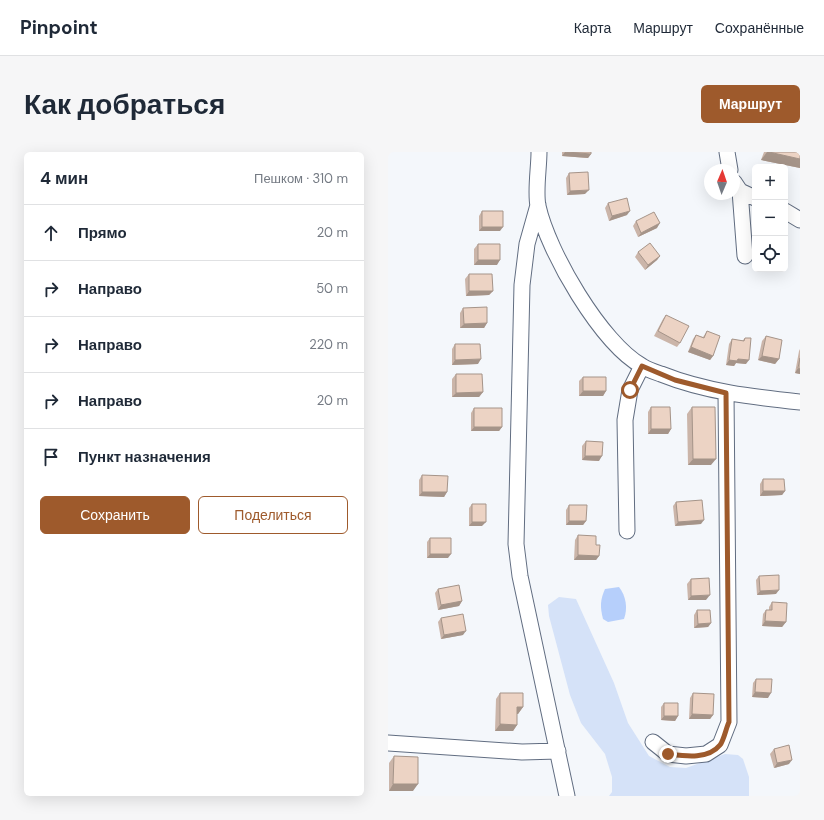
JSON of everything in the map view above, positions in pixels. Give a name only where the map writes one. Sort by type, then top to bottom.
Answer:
[{"type":"street","points":[[539,152],[538,205],[527,244],[522,285],[516,544],[520,576],[566,792]]},
{"type":"street","points":[[727,152],[729,164]]},
{"type":"street","points":[[740,189],[752,196]]},
{"type":"street","points":[[739,200],[745,256]]},
{"type":"street","points":[[538,205],[547,236],[569,279],[599,324],[623,352],[642,366],[675,380],[726,393],[800,402]]},
{"type":"street","points":[[788,213],[800,220]]},
{"type":"street","points":[[627,531],[625,420],[630,390],[642,366]]},
{"type":"street","points":[[654,742],[668,754],[686,756],[706,754],[720,745],[729,722],[726,393]]},
{"type":"street","points":[[388,743],[522,752],[558,751]]},
{"type":"shaded area","points":[[559,597],[576,599],[614,683],[628,723],[649,756],[670,767],[686,768],[725,754],[738,755],[743,759],[749,777],[749,796],[609,796],[612,792],[612,777],[605,754],[581,723],[570,695],[549,616],[548,605]]},
{"type":"water","points":[[619,587],[626,602],[624,619],[608,622],[603,619],[601,600],[605,589]]},
{"type":"building","points":[[567,152],[591,152],[591,154]]},
{"type":"building","points":[[769,152],[800,152],[800,159]]},
{"type":"building","points":[[588,172],[589,190],[570,191],[569,173]]},
{"type":"building","points":[[627,198],[630,211],[612,216],[608,203]]},
{"type":"building","points":[[482,211],[503,211],[503,227],[482,227]]},
{"type":"building","points":[[654,212],[660,223],[641,233],[636,221]]},
{"type":"building","points":[[650,243],[660,256],[648,265],[638,252]]},
{"type":"building","points":[[478,244],[500,244],[500,260],[478,260]]},
{"type":"building","points":[[469,274],[492,274],[493,291],[469,291]]},
{"type":"building","points":[[487,307],[487,323],[464,324],[463,308]]},
{"type":"building","points":[[666,315],[689,326],[680,343],[658,331]]},
{"type":"building","points":[[707,331],[720,336],[713,356],[691,347],[696,335],[704,338]]},
{"type":"building","points":[[766,336],[782,340],[779,359],[762,356]]},
{"type":"building","points":[[745,338],[751,338],[749,360],[729,360],[732,339],[744,341]]},
{"type":"building","points":[[455,344],[480,344],[481,359],[455,360]]},
{"type":"building","points":[[800,358],[800,369],[798,368]]},
{"type":"building","points":[[456,374],[482,374],[483,392],[456,393]]},
{"type":"building","points":[[583,377],[606,377],[606,391],[583,391]]},
{"type":"building","points":[[651,407],[670,407],[671,429],[651,429]]},
{"type":"building","points":[[692,407],[715,407],[716,459],[693,459]]},
{"type":"building","points":[[474,408],[502,408],[502,427],[474,427]]},
{"type":"building","points":[[586,441],[603,442],[602,456],[585,456]]},
{"type":"building","points":[[422,475],[448,476],[447,492],[422,492]]},
{"type":"building","points":[[763,479],[784,479],[785,491],[763,491]]},
{"type":"building","points":[[702,500],[704,520],[678,522],[676,502]]},
{"type":"building","points":[[472,504],[486,504],[486,522],[472,522]]},
{"type":"building","points":[[569,505],[587,505],[586,521],[569,521]]},
{"type":"building","points":[[578,535],[596,536],[596,545],[600,545],[599,556],[578,555]]},
{"type":"building","points":[[430,538],[451,538],[451,554],[430,554]]},
{"type":"building","points":[[779,575],[779,590],[760,591],[759,576]]},
{"type":"building","points":[[709,578],[710,595],[691,596],[691,579]]},
{"type":"building","points":[[459,585],[462,601],[441,605],[438,589]]},
{"type":"building","points":[[772,602],[787,603],[786,622],[765,621],[766,610],[772,610]]},
{"type":"building","points":[[697,610],[710,610],[711,623],[698,624]]},
{"type":"building","points":[[463,614],[466,631],[444,635],[441,618]]},
{"type":"building","points":[[756,679],[772,679],[771,693],[755,692]]},
{"type":"building","points":[[500,693],[523,693],[523,707],[517,707],[517,725],[500,724]]},
{"type":"building","points":[[693,693],[714,694],[713,715],[692,714]]},
{"type":"building","points":[[664,703],[678,703],[678,716],[664,716]]},
{"type":"building","points":[[789,745],[792,760],[777,763],[774,749]]},
{"type":"building","points":[[394,756],[418,757],[418,784],[393,784]]},
{"type":"route","points":[[630,390],[642,366],[675,380],[726,393],[729,722],[720,745],[706,754],[686,756],[668,754]]}]
